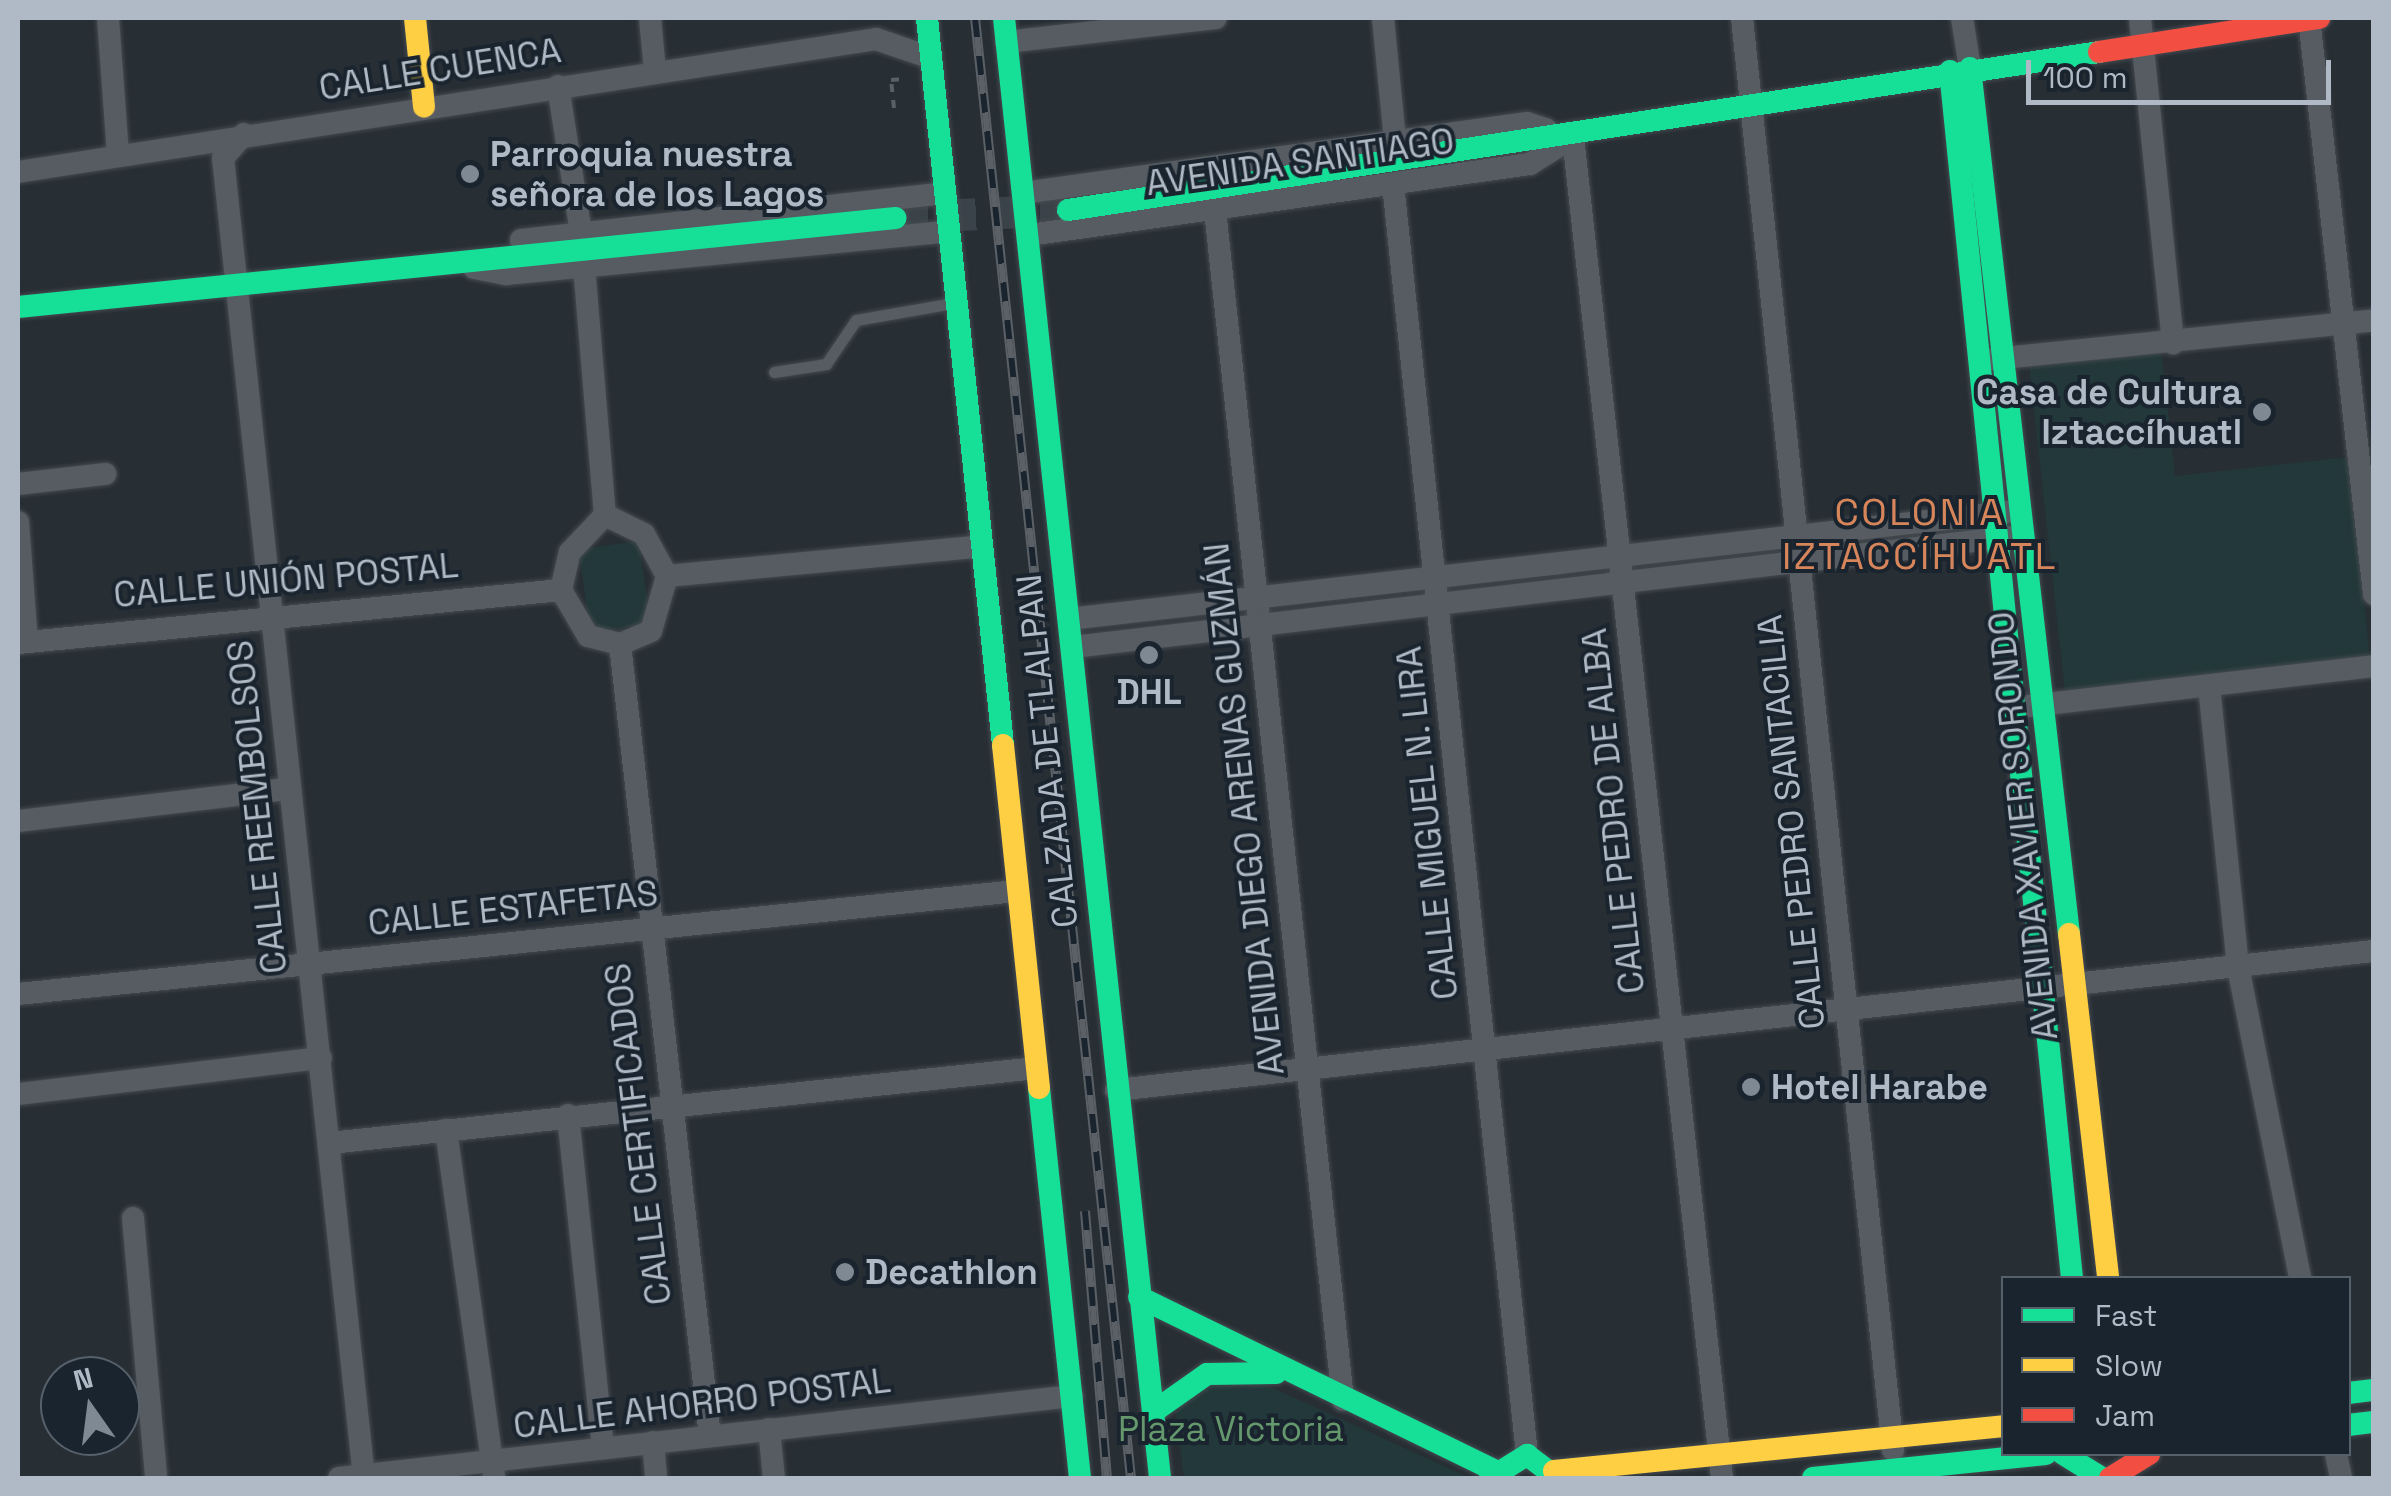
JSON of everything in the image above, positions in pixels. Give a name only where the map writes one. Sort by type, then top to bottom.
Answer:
[{"type":"main road","points":[[415,18],[424,107]]},
{"type":"main road","name":"CALZADA DE TLALPAN","points":[[927,18],[1080,1478]]},
{"type":"main road","name":"CALZADA DE TLALPAN","points":[[1004,18],[1160,1478]]},
{"type":"main road","name":"AVENIDA SANTIAGO","points":[[1068,210],[1573,137],[1750,98],[2319,18]]},
{"type":"main road","name":"AVENIDA XAVIER SORONDO","points":[[1960,69],[2029,534],[2044,705],[2108,1276]]},
{"type":"main road","name":"AVENIDA XAVIER SORONDO","points":[[1960,69],[1974,361],[2072,1276]]},
{"type":"main road","points":[[18,307],[896,218]]},
{"type":"main road","points":[[1139,1297],[1283,1373],[1492,1474],[1527,1455],[1556,1475],[1719,1454],[2001,1426]]},
{"type":"main road","points":[[1154,1412],[1207,1374],[1283,1373]]},
{"type":"main road","points":[[1813,1478],[1895,1474],[2031,1456]]},
{"type":"main road","points":[[2066,1456],[2102,1478]]},
{"type":"main road","points":[[2110,1478],[2140,1467]]},
{"type":"street","points":[[108,18],[118,154]]},
{"type":"street","points":[[650,18],[655,71]]},
{"type":"street","points":[[1006,42],[1204,18]]},
{"type":"street","points":[[1382,18],[1395,141]]},
{"type":"street","name":"CALLE PEDRO SANTACILIA","points":[[1742,18],[1895,1474]]},
{"type":"street","points":[[1960,69],[1962,18]]},
{"type":"street","points":[[2140,18],[2173,343]]},
{"type":"street","points":[[2310,18],[2374,594]]},
{"type":"street","name":"CALLE CUENCA","points":[[18,172],[876,39],[931,58]]},
{"type":"street","points":[[558,86],[580,233]]},
{"type":"street","name":"AVENIDA SANTIAGO","points":[[1024,193],[1527,123],[1573,137]]},
{"type":"street","name":"CALLE REEMBOLSOS","points":[[244,134],[223,158],[364,1477]]},
{"type":"street","name":"AVENIDA SANTIAGO","points":[[1029,234],[1530,164],[1573,137]]},
{"type":"street","name":"CALLE PEDRO DE ALBA","points":[[1573,137],[1722,1478]]},
{"type":"street","name":"CALLE MIGUEL N. LIRA","points":[[1393,184],[1438,576],[1527,1455]]},
{"type":"street","points":[[451,263],[502,243],[945,193]]},
{"type":"street","name":"AVENIDA DIEGO ARENAS GUZMÁN","points":[[1215,210],[1343,1400]]},
{"type":"street","points":[[451,263],[506,274],[950,231]]},
{"type":"street","points":[[584,266],[605,515],[570,552],[561,590],[588,636],[620,644],[650,631],[667,576],[644,534],[605,515]]},
{"type":"street","points":[[1974,361],[2374,320]]},
{"type":"street","points":[[18,484],[105,474]]},
{"type":"street","points":[[1070,619],[1620,552],[2026,510]]},
{"type":"street","points":[[18,522],[22,642]]},
{"type":"street","points":[[1073,647],[2029,534]]},
{"type":"street","points":[[667,576],[982,546]]},
{"type":"street","name":"CALLE UNIÓN POSTAL","points":[[22,642],[561,590]]},
{"type":"street","name":"CALLE CERTIFICADOS","points":[[620,644],[668,1104],[710,1436]]},
{"type":"street","points":[[2011,708],[2374,666]]},
{"type":"street","points":[[2209,686],[2238,967],[2300,1276]]},
{"type":"street","points":[[18,821],[288,789]]},
{"type":"street","name":"CALLE ESTAFETAS","points":[[18,994],[1017,891]]},
{"type":"street","points":[[1116,1090],[1672,1025],[2374,951]]},
{"type":"street","points":[[18,1094],[320,1058]]},
{"type":"street","points":[[330,1142],[1037,1068]]},
{"type":"street","points":[[568,1116],[604,1448]]},
{"type":"street","points":[[446,1130],[493,1470]]},
{"type":"street","points":[[133,1218],[156,1478]]},
{"type":"street","name":"CALLE AHORRO POSTAL","points":[[340,1478],[493,1470],[604,1448],[1072,1396]]},
{"type":"street","points":[[770,1429],[774,1478]]},
{"type":"street","points":[[652,1442],[656,1478]]},
{"type":"lane","points":[[774,372],[826,364],[856,320],[957,302]]},
{"type":"green space","points":[[2161,349],[2175,476],[2349,457],[2370,659],[2065,692],[2029,364]]},
{"type":"green space","points":[[639,541],[651,624],[590,633],[579,549]]},
{"type":"green space","name":"Plaza Victoria","points":[[1262,1383],[1465,1478],[1184,1478],[1175,1409],[1200,1385]]},
{"type":"tunnel","points":[[896,218],[1068,210]]},
{"type":"railway","points":[[975,18],[1131,1478]]},
{"type":"railway","points":[[1085,1211],[1107,1478]]},
{"type":"traffic: fast","points":[[927,18],[1003,745]]},
{"type":"traffic: fast","points":[[1004,18],[1160,1478]]},
{"type":"traffic: fast","points":[[1068,210],[2099,52]]},
{"type":"traffic: fast","points":[[1970,68],[2069,934]]},
{"type":"traffic: fast","points":[[1950,71],[2072,1276]]},
{"type":"traffic: fast","points":[[18,307],[896,218]]},
{"type":"traffic: fast","points":[[1039,1088],[1080,1478]]},
{"type":"traffic: fast","points":[[1139,1297],[1494,1470]]},
{"type":"traffic: fast","points":[[1153,1412],[1207,1374],[1276,1373]]},
{"type":"traffic: fast","points":[[2351,1393],[2374,1390]]},
{"type":"traffic: fast","points":[[2351,1425],[2374,1422]]},
{"type":"traffic: fast","points":[[1490,1478],[1527,1455],[1558,1478]]},
{"type":"traffic: fast","points":[[1813,1478],[2027,1456]]},
{"type":"traffic: fast","points":[[2066,1456],[2102,1478]]},
{"type":"traffic: slow","points":[[415,18],[424,107]]},
{"type":"traffic: slow","points":[[1003,745],[1039,1088]]},
{"type":"traffic: slow","points":[[2069,934],[2108,1276]]},
{"type":"traffic: slow","points":[[1554,1471],[2001,1426]]},
{"type":"traffic: jam","points":[[2099,52],[2319,18]]},
{"type":"traffic: jam","points":[[2110,1478],[2146,1456]]},
{"type":"place","name":"Parroquia nuestra señora de los Lagos","points":[[470,174]]},
{"type":"place","name":"Casa de Cultura Iztaccíhuatl","points":[[2262,412]]},
{"type":"place","name":"DHL","points":[[1149,655]]},
{"type":"place","name":"Hotel Harabe","points":[[1751,1087]]},
{"type":"place","name":"Decathlon","points":[[845,1272]]},
{"type":"district","name":"COLONIA IZTACCÍHUATL","points":[[1920,535]]}]
